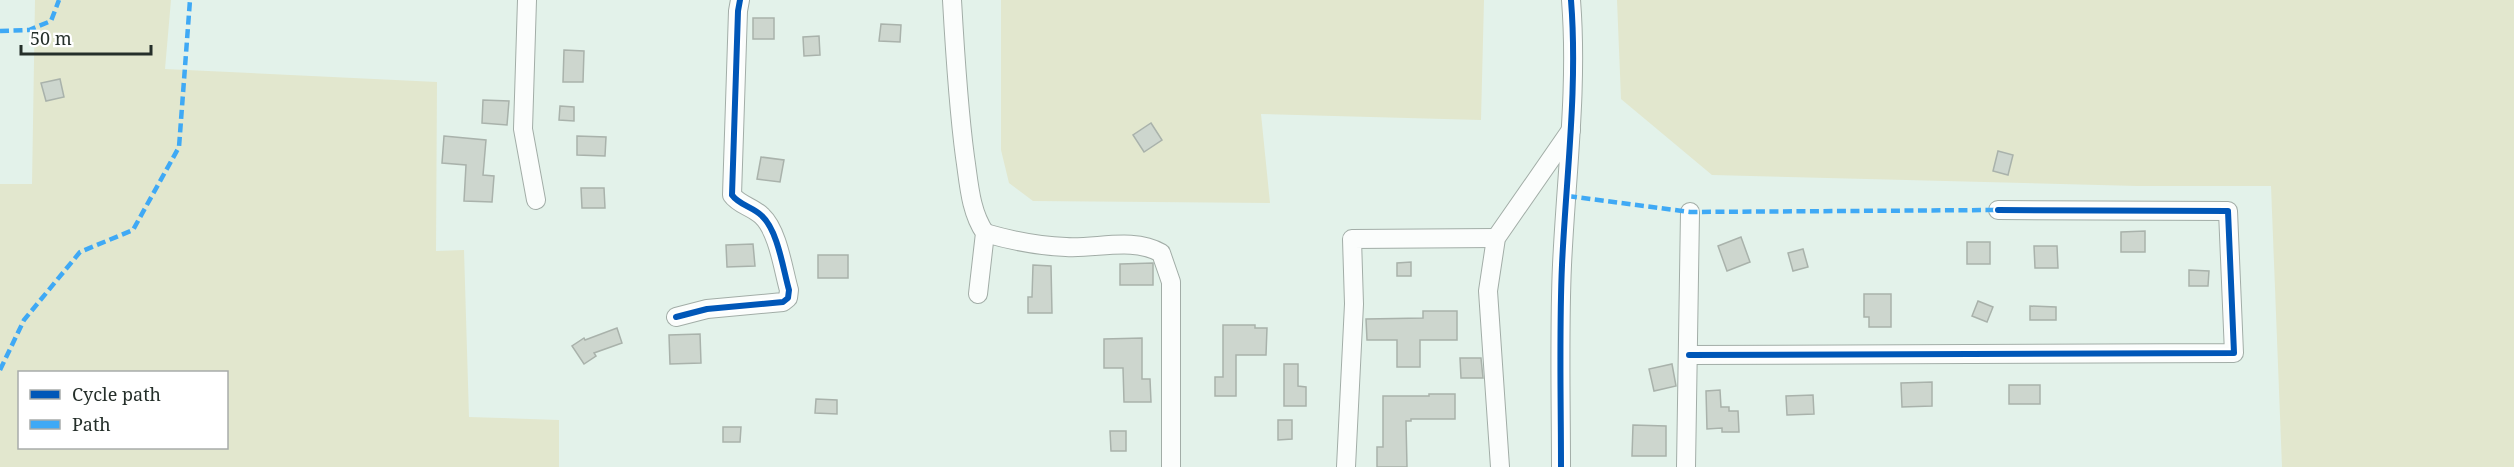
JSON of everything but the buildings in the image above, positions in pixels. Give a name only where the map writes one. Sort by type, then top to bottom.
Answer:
[{"type":"street","points":[[527,0],[523,129],[536,200]]},
{"type":"street","points":[[676,317],[722,307],[783,302],[788,298],[789,290],[772,230],[758,212],[735,200],[732,195],[740,0]]},
{"type":"street","points":[[952,0],[957,97],[963,141],[971,196],[977,221],[985,233],[1020,244],[1068,247],[1131,245],[1150,247],[1161,253],[1171,282],[1171,467]]},
{"type":"street","points":[[1561,467],[1562,266],[1571,129],[1573,29],[1571,0]]},
{"type":"street","points":[[1500,467],[1488,291],[1496,238],[1571,129]]},
{"type":"street","points":[[1689,355],[2234,353],[2228,211],[1998,210]]},
{"type":"street","points":[[1686,467],[1690,212]]},
{"type":"street","points":[[978,294],[985,233]]},
{"type":"street","points":[[1346,467],[1354,304],[1352,239],[1496,238]]},
{"type":"green space","points":[[35,0],[171,0],[165,69],[437,82],[436,251],[464,250],[469,417],[559,420],[559,467],[0,467],[0,184],[32,184]]},
{"type":"green space","points":[[1001,0],[1484,0],[1481,120],[1261,114],[1270,203],[1033,201],[1009,183],[1001,150]]},
{"type":"green space","points":[[1617,0],[2514,0],[2514,467],[2282,467],[2271,186],[2137,186],[1712,175],[1621,99]]},
{"type":"marked path","points":[[0,31],[29,30],[51,21],[59,0]]},
{"type":"marked path","points":[[0,370],[24,320],[80,252],[133,230],[179,147],[190,0]]},
{"type":"marked path","points":[[1568,196],[1690,212],[1998,210]]},
{"type":"cycle path","points":[[676,317],[707,309],[783,302],[788,298],[789,290],[779,251],[768,223],[762,216],[732,195],[740,0]]},
{"type":"cycle path","points":[[1561,467],[1561,290],[1571,132],[1573,66],[1571,0]]},
{"type":"cycle path","points":[[1689,355],[2234,353],[2228,211],[1998,210]]}]
